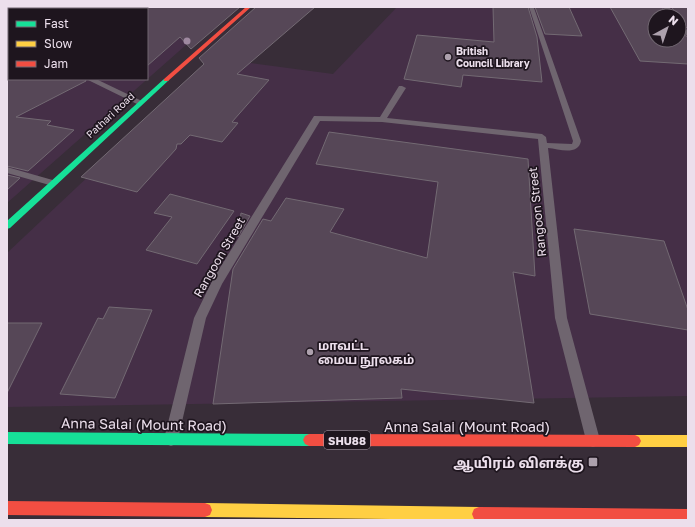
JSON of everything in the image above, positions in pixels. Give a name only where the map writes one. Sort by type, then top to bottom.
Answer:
[{"type":"main road","name":"Pathari Road","points":[[7,226],[140,102],[249,7]]},
{"type":"main road","name":"Anna Salai (Mount Road)","points":[[7,438],[56,436],[171,439],[688,441]]},
{"type":"main road","points":[[7,508],[613,518],[688,516]]},
{"type":"lane","points":[[531,8],[577,141],[576,145],[572,148],[543,145]]},
{"type":"lane","points":[[92,80],[140,102]]},
{"type":"lane","points":[[382,120],[402,88]]},
{"type":"lane","name":"Rangoon Street","points":[[171,439],[200,318],[217,282],[317,118],[382,120],[542,137],[561,318],[593,441]]},
{"type":"lane","points":[[7,170],[53,183]]},
{"type":"shaded area","points":[[7,7],[229,7],[148,79],[148,8],[8,8],[8,80],[146,80],[7,203]]},
{"type":"shaded area","points":[[397,7],[688,7],[688,396],[7,407],[7,253],[214,58],[333,74]]},
{"type":"building","points":[[240,7],[191,49],[180,37],[148,65],[147,8]]},
{"type":"building","points":[[256,7],[315,7],[237,74],[269,80],[232,122],[238,123],[222,142],[190,135],[181,144],[177,144],[176,149],[137,192],[81,177],[204,64],[199,58]]},
{"type":"building","points":[[493,7],[528,7],[537,37],[542,82],[463,75],[461,87],[404,79],[417,35],[494,42]]},
{"type":"building","points":[[535,7],[569,7],[582,36],[545,34]]},
{"type":"building","points":[[610,7],[662,7],[663,8],[647,8],[647,48],[687,48],[687,37],[688,38],[688,64],[640,61]]},
{"type":"building","points":[[671,7],[688,7],[688,29],[687,8]]},
{"type":"building","points":[[7,79],[86,80],[16,117],[51,121],[47,125],[74,130],[28,171],[7,166]]},
{"type":"building","points":[[329,132],[528,159],[535,276],[513,272],[534,403],[401,389],[402,398],[213,404],[233,269],[263,219],[271,221],[286,198],[344,209],[330,232],[427,258],[438,182],[316,164]]},
{"type":"building","points":[[7,175],[20,178],[7,190]]},
{"type":"building","points":[[170,194],[234,211],[197,264],[146,250],[172,217],[154,213]]},
{"type":"building","points":[[241,213],[250,216],[238,237]]},
{"type":"building","points":[[574,229],[664,241],[688,310],[688,330],[590,314]]},
{"type":"building","points":[[109,307],[152,310],[115,398],[60,394],[98,318],[103,319]]},
{"type":"building","points":[[7,323],[42,323],[7,393]]},
{"type":"traffic: fast","points":[[7,226],[166,80]]},
{"type":"traffic: fast","points":[[7,438],[309,440]]},
{"type":"traffic: slow","points":[[635,441],[688,441]]},
{"type":"traffic: slow","points":[[205,510],[479,514]]},
{"type":"traffic: jam","points":[[166,80],[249,7]]},
{"type":"traffic: jam","points":[[309,440],[635,441]]},
{"type":"traffic: jam","points":[[7,508],[205,510]]},
{"type":"traffic: jam","points":[[479,514],[688,516]]},
{"type":"place","name":"British Council Library","points":[[448,57]]},
{"type":"place","name":"மாவட்ட மைய நூலகம்","points":[[310,352]]},
{"type":"place","name":"ஆயிரம் விளக்கு","points":[[593,462]]}]
